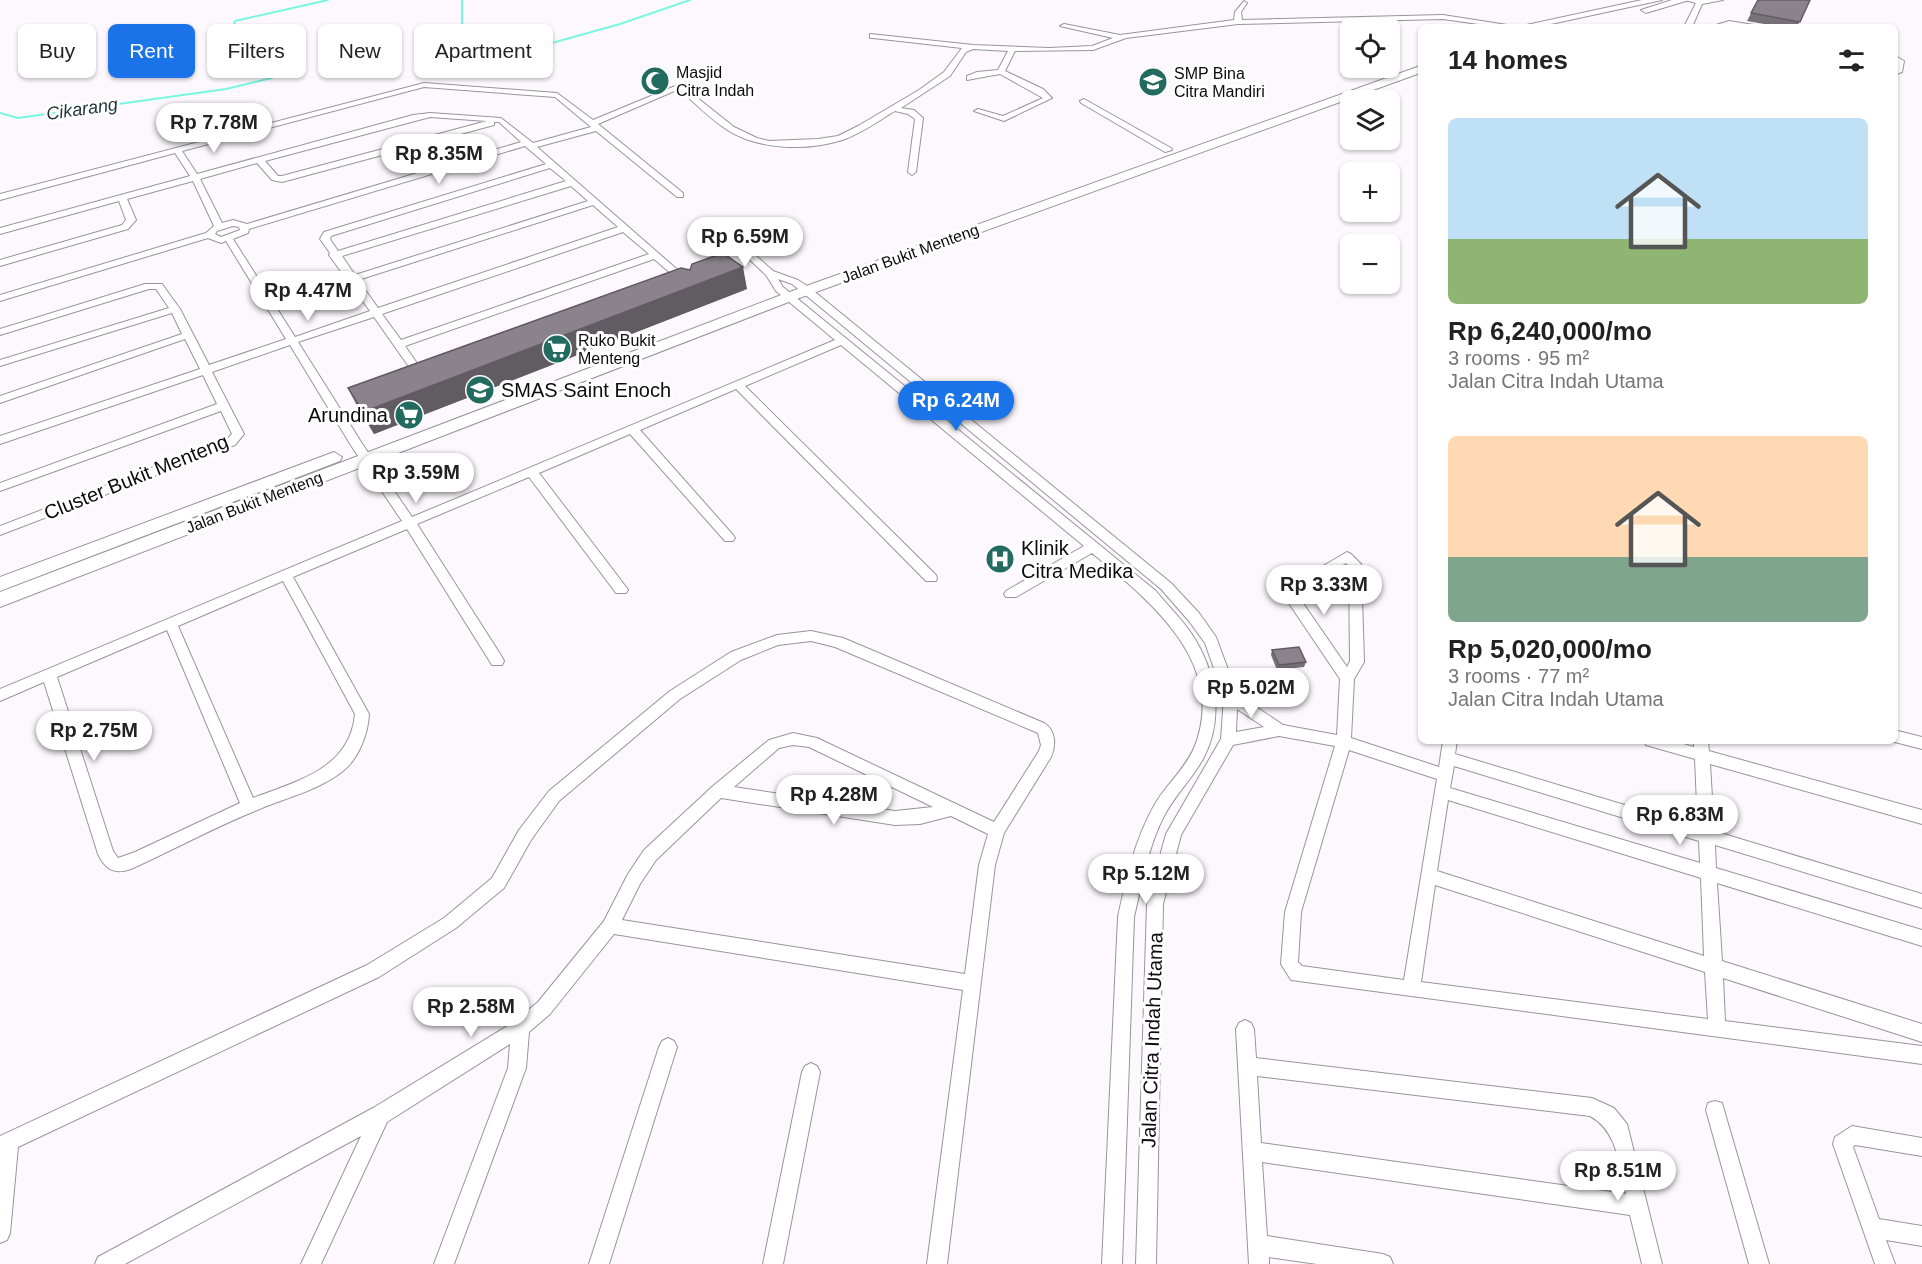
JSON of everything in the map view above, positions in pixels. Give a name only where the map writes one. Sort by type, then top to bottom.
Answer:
[{"type":"street","points":[[1537,24],[1657,0]]},
{"type":"street","points":[[1569,24],[1686,0],[1700,2],[1720,0]]},
{"type":"street","points":[[1692,24],[1700,2]]},
{"type":"street","points":[[1238,22],[1238,12],[1244,3]]},
{"type":"street","points":[[1064,26],[1118,37],[1238,22],[1443,17],[1494,24]]},
{"type":"street","points":[[873,36],[1013,48],[1098,48],[1118,37]]},
{"type":"street","points":[[209,235],[215,240],[229,239],[241,234],[246,228],[594,124],[657,98],[677,86],[682,87],[731,129],[768,144],[818,142],[840,138],[922,92],[947,74],[963,50],[973,46]]},
{"type":"street","points":[[1001,72],[1013,48]]},
{"type":"street","name":"Jalan Bukit Menteng","points":[[0,584],[362,453],[801,286],[1168,150],[1418,62]]},
{"type":"street","name":"Jalan Bukit Menteng","points":[[801,286],[1418,70]]},
{"type":"street","points":[[970,78],[977,74],[1001,72],[1040,91],[1048,98],[1004,119],[978,111]]},
{"type":"street","points":[[0,197],[424,85],[557,94],[680,195]]},
{"type":"street","points":[[1084,101],[1168,150]]},
{"type":"street","points":[[892,108],[911,112],[919,118],[912,172]]},
{"type":"street","points":[[0,231],[424,116],[501,120],[529,142],[687,283],[671,283]]},
{"type":"street","points":[[259,160],[275,177],[282,179],[501,120]]},
{"type":"street","points":[[177,150],[195,177],[219,226]]},
{"type":"street","points":[[439,369],[424,373],[418,372],[334,255],[325,238],[333,231],[553,164]]},
{"type":"street","points":[[334,255],[573,182]]},
{"type":"street","points":[[0,263],[125,227],[131,220],[122,197]]},
{"type":"street","points":[[351,279],[595,202]]},
{"type":"street","points":[[0,298],[209,235],[219,226],[233,223],[246,228]]},
{"type":"street","points":[[0,440],[625,228]]},
{"type":"street","points":[[229,239],[362,453],[410,523],[497,661]]},
{"type":"street","points":[[738,244],[770,273],[784,293],[1151,594],[1187,637],[1198,660],[1209,693],[1209,721],[1202,747],[1159,812],[1136,870],[1126,917],[1112,1264]]},
{"type":"street","points":[[398,345],[655,255]]},
{"type":"street","name":"Jalan Citra Indah Utama","points":[[770,273],[801,286],[1134,559],[1166,586],[1211,640],[1231,697],[1228,740],[1174,834],[1155,904],[1146,1264]]},
{"type":"street","name":"Cluster Bukit Menteng","points":[[0,332],[155,285],[159,286],[176,309],[238,434],[231,442],[0,531]]},
{"type":"street","points":[[0,363],[176,309]]},
{"type":"street","points":[[0,400],[188,335]]},
{"type":"street","points":[[0,695],[844,340]]},
{"type":"street","points":[[739,386],[931,578]]},
{"type":"street","points":[[0,487],[225,405]]},
{"type":"street","points":[[632,429],[729,538]]},
{"type":"street","name":"Jalan Bukit Menteng","points":[[0,600],[362,453]]},
{"type":"street","points":[[532,472],[621,590]]},
{"type":"street","points":[[1011,594],[1092,547]]},
{"type":"street","points":[[1347,678],[1291,596],[1297,587],[1347,557],[1355,564],[1357,662],[1347,678],[1344,742],[1293,912],[1289,964],[1297,974],[1922,1055]]},
{"type":"street","points":[[49,675],[106,854],[114,865],[134,860],[249,806],[318,779],[339,766],[350,750],[362,723],[362,714],[286,576]]},
{"type":"street","points":[[171,624],[249,806]]},
{"type":"street","points":[[0,1233],[5,1144],[373,971],[450,923],[498,883],[525,835],[554,796],[693,683],[736,657],[777,640],[811,636],[838,642],[1044,730],[1048,745],[1046,753],[997,831],[987,865],[937,1264]]},
{"type":"street","points":[[1231,697],[1279,730]]},
{"type":"street","points":[[1228,740],[1279,730],[1344,742],[1706,836],[1922,901]]},
{"type":"street","points":[[1898,737],[1922,743]]},
{"type":"street","points":[[105,1264],[380,1115],[520,1028],[544,1008],[610,926],[634,879],[650,855],[774,744],[793,738],[812,742],[997,831]]},
{"type":"street","points":[[1411,989],[1450,744]]},
{"type":"street","points":[[1673,744],[1702,748],[1922,817]]},
{"type":"street","points":[[1702,748],[1717,1029]]},
{"type":"street","points":[[718,792],[896,818],[920,817],[950,810]]},
{"type":"street","points":[[1442,792],[1922,938]]},
{"type":"street","points":[[1429,876],[1922,1033]]},
{"type":"street","points":[[610,926],[971,983]]},
{"type":"street","points":[[444,1264],[517,1068],[520,1028]]},
{"type":"street","points":[[1245,1029],[1259,1254],[1383,1264]]},
{"type":"street","points":[[599,1264],[668,1047]]},
{"type":"street","points":[[1248,1066],[1592,1107],[1608,1115],[1620,1131],[1652,1264]]},
{"type":"street","points":[[772,1264],[811,1072]]},
{"type":"street","points":[[1715,1110],[1759,1264]]},
{"type":"street","points":[[311,1264],[380,1115]]},
{"type":"street","points":[[1885,1264],[1842,1148],[1844,1140],[1852,1135],[1922,1147]]},
{"type":"street","points":[[1253,1151],[1638,1206]]},
{"type":"street","points":[[1873,1228],[1922,1236]]},
{"type":"building","points":[[1758,0],[1810,0],[1800,22],[1751,13]]},
{"type":"building","points":[[723,253],[743,267],[363,412],[348,388],[681,268],[690,270],[692,264]]},
{"type":"building","points":[[1299,647],[1306,662],[1279,665],[1272,650]]},
{"type":"waterway","name":"Cikarang","points":[[0,113],[18,118],[226,89],[272,78],[277,63],[255,54],[232,33],[235,21],[328,0]]},
{"type":"waterway","name":"Cikarang","points":[[462,0],[462,25],[452,50],[498,58],[620,24],[690,0]]},
{"type":"place","name":"Masjid Citra Indah","points":[[655,81]]},
{"type":"place","name":"SMP Bina Citra Mandiri","points":[[1153,82]]},
{"type":"place","name":"Ruko Bukit Menteng","points":[[557,349]]},
{"type":"place","name":"SMAS Saint Enoch","points":[[480,390]]},
{"type":"place","name":"Arundina","points":[[409,415]]},
{"type":"place","name":"Klinik Citra Medika","points":[[1000,559]]}]
